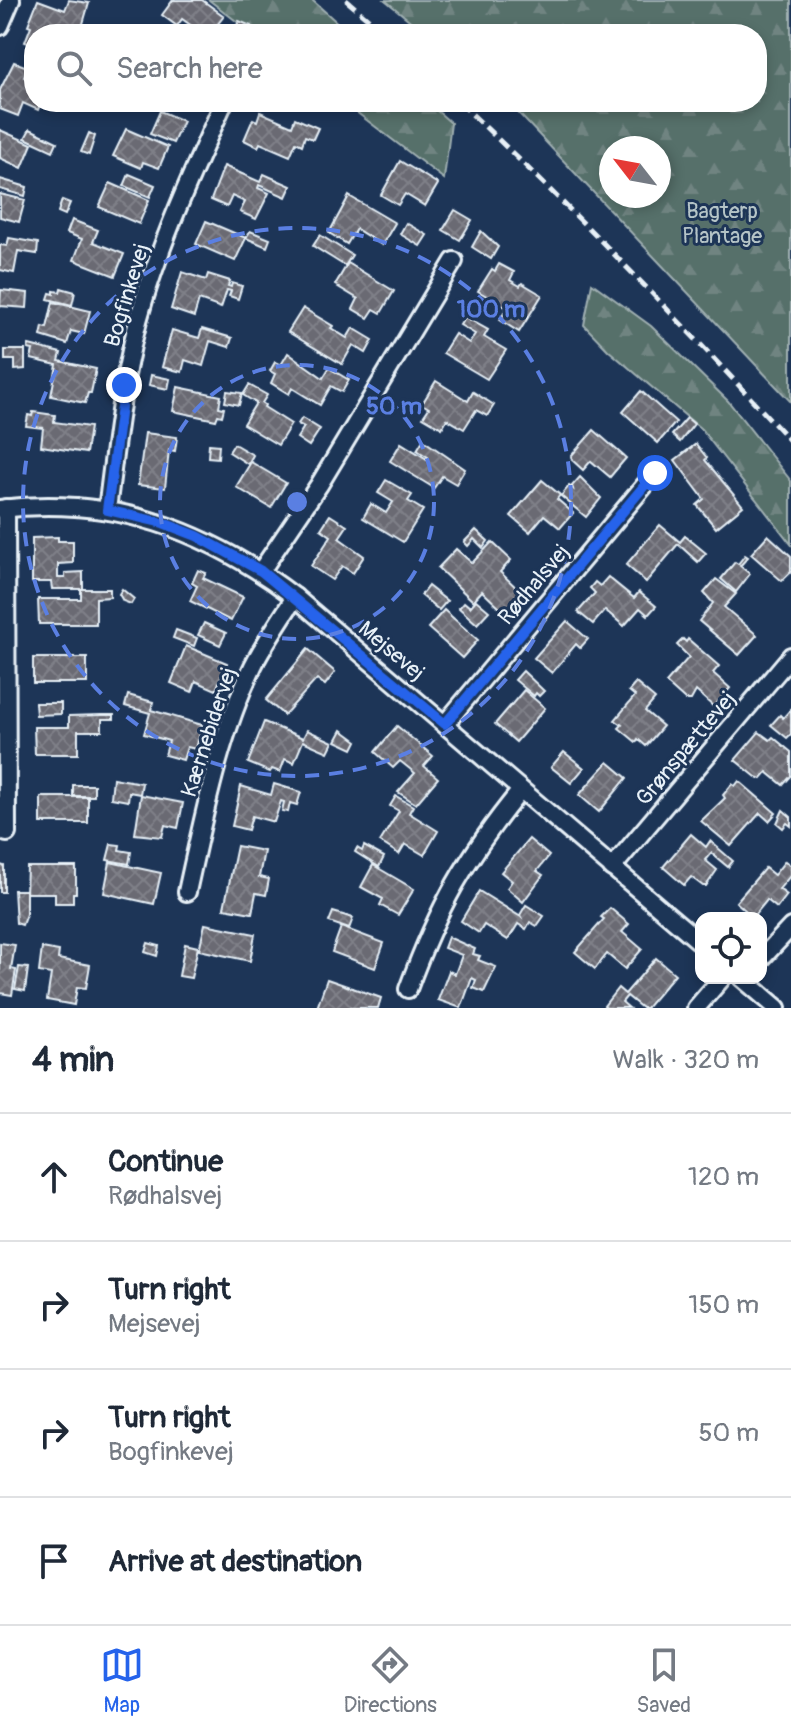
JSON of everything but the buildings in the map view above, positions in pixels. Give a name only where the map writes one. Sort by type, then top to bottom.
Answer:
[{"type":"street","points":[[0,26],[11,0]]},
{"type":"street","name":"Bogfinkevej","points":[[107,510],[124,385],[143,301],[177,207],[220,112]]},
{"type":"street","points":[[261,571],[319,485],[454,261]]},
{"type":"street","name":"Rødhalsvej","points":[[445,724],[655,473]]},
{"type":"street","name":"Mejsevej","points":[[3,508],[62,506],[107,510],[163,523],[229,551],[295,597],[695,938]]},
{"type":"street","points":[[3,508],[7,833]]},
{"type":"street","name":"Kærnebidervej","points":[[187,892],[213,779],[231,719],[254,664],[295,597]]},
{"type":"street","name":"Grønspættevej","points":[[612,868],[791,656]]},
{"type":"street","points":[[408,989],[428,934],[453,883],[484,834],[521,790]]},
{"type":"street","points":[[767,953],[791,927]]},
{"type":"street","points":[[696,1008],[717,984]]},
{"type":"street","points":[[750,984],[777,1008]]},
{"type":"green space","points":[[209,0],[312,0],[339,24],[240,24]]},
{"type":"green space","name":"Bagterp Plantage","points":[[385,0],[791,0],[791,402],[608,208],[671,208],[671,136],[599,136],[599,198],[517,112],[767,112],[767,24],[414,24]]},
{"type":"green space","points":[[356,112],[438,112],[451,123],[444,179]]},
{"type":"green space","points":[[592,283],[651,326],[728,401],[791,481],[791,544],[701,429],[608,350],[584,325]]},
{"type":"railway","points":[[346,0],[374,24]]},
{"type":"railway","points":[[469,112],[628,269],[791,442]]},
{"type":"route","points":[[124,385],[107,510],[163,523],[197,536],[261,571],[445,724],[655,473]]}]
